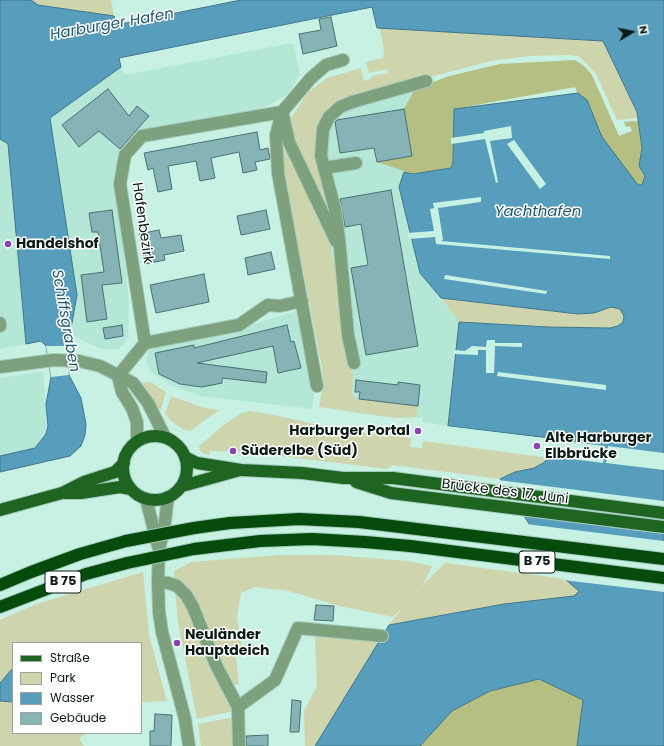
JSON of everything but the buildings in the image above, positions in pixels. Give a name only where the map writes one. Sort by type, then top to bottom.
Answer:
[{"type":"highway","name":"B 75","points":[[0,585],[80,554],[126,541],[194,528],[242,522],[299,519],[359,522],[664,559]]},
{"type":"highway","name":"B 75","points":[[0,607],[86,574],[127,563],[194,549],[247,542],[312,539],[410,546],[664,578]]},
{"type":"main road","points":[[62,493],[81,493],[120,487],[131,489],[146,499],[157,500],[168,497],[182,486],[187,472],[185,456],[176,444],[165,438],[151,436],[137,441],[128,451],[124,463],[124,477],[131,489]]},
{"type":"main road","name":"Brücke des 17. Juni","points":[[185,456],[197,463],[241,470],[302,473],[344,478],[393,478],[664,513]]},
{"type":"main road","points":[[0,510],[62,493],[84,482],[115,472],[124,463]]},
{"type":"main road","name":"Brücke des 17. Juni","points":[[182,486],[241,470]]},
{"type":"main road","name":"Brücke des 17. Juni","points":[[344,478],[392,493],[664,526]]},
{"type":"street","points":[[317,386],[278,173],[276,135],[282,112],[311,78],[326,65],[343,60]]},
{"type":"street","points":[[354,363],[348,335],[335,209],[324,168],[321,149],[323,129],[329,117],[340,108],[352,102],[426,81]]},
{"type":"street","points":[[282,112],[289,142],[337,244],[340,255]]},
{"type":"street","name":"Hafenbezirk","points":[[145,343],[120,184],[125,155],[142,136],[282,112]]},
{"type":"street","points":[[324,168],[356,163]]},
{"type":"street","points":[[118,376],[145,343],[238,325],[268,305],[280,306],[302,301]]},
{"type":"street","points":[[0,367],[48,360],[79,361],[100,366],[133,383],[140,392],[165,438]]},
{"type":"street","points":[[118,376],[122,392],[132,408],[137,422],[137,441]]},
{"type":"street","points":[[168,497],[164,530],[159,549],[158,582],[162,632],[185,719],[189,746]]},
{"type":"street","points":[[146,499],[159,549]]},
{"type":"street","points":[[158,582],[173,584],[181,589],[186,595],[199,622],[216,665],[238,707],[239,746]]},
{"type":"street","points":[[238,707],[275,680],[298,628],[382,636]]},
{"type":"shaded area","points":[[293,43],[300,74],[290,92],[270,105],[247,113],[146,130],[120,154],[117,189],[129,302],[128,338],[119,349],[101,349],[70,334],[77,295],[50,117],[121,67],[125,75]]},
{"type":"shaded area","points":[[575,60],[584,66],[592,75],[619,136],[632,131],[630,126],[626,127],[624,122],[638,121],[642,148],[639,166],[645,176],[642,185],[638,185],[592,133],[575,87],[454,109],[453,162],[451,168],[413,174],[377,162],[412,156],[404,109],[415,89],[449,76],[500,64]]},
{"type":"shaded area","points":[[415,89],[413,174],[420,273],[459,322],[448,426],[423,422],[423,418],[396,418],[351,412],[337,268],[332,257],[330,238],[335,231],[327,207],[315,149],[318,129],[326,114]]},
{"type":"shaded area","name":"Handelshof","points":[[0,139],[8,144],[26,344],[0,349]]},
{"type":"shaded area","points":[[296,311],[314,394],[312,409],[201,396],[174,387],[150,371],[146,362],[149,349],[220,335]]},
{"type":"shaded area","points":[[43,371],[48,426],[46,434],[35,448],[0,456],[0,378]]},
{"type":"shaded area","points":[[539,679],[584,700],[577,746],[420,746],[452,711],[490,691]]},
{"type":"green space","points":[[31,0],[111,0],[114,16],[38,5]]},
{"type":"green space","points":[[380,28],[603,41],[637,112],[637,118],[617,120],[596,74],[580,57],[571,55],[529,56],[491,61],[350,98],[318,129],[315,139],[316,160],[335,231],[298,157],[290,124],[291,118],[308,92],[327,78],[361,68],[364,81],[371,79],[371,76],[388,73],[387,69],[369,73],[366,62],[383,58],[384,51]]},
{"type":"green space","points":[[281,135],[292,163],[330,238],[332,257],[337,268],[343,334],[353,376],[352,394],[354,397],[359,399],[418,405],[416,417],[396,418],[319,407],[323,383],[322,368],[287,188],[281,171]]},
{"type":"green space","points":[[441,298],[577,314],[594,313],[611,307],[620,309],[624,316],[623,322],[618,326],[610,328],[548,327],[459,322]]},
{"type":"green space","points":[[150,382],[166,392],[161,409],[158,410],[140,383]]},
{"type":"green space","points":[[171,396],[204,408],[219,410],[190,431],[184,430],[172,422],[165,414]]},
{"type":"green space","points":[[249,411],[275,415],[335,429],[411,438],[410,447],[422,448],[423,441],[549,458],[534,468],[515,472],[500,479],[393,465],[387,469],[248,452],[210,451],[209,455],[200,451],[199,446],[225,424],[242,413]]},
{"type":"green space","points":[[278,555],[333,555],[408,561],[432,566],[421,587],[445,563],[565,579],[580,591],[575,596],[504,604],[389,625],[404,605],[393,617],[339,606],[289,591],[255,587],[241,593],[237,617],[243,656],[236,657],[239,685],[228,684],[183,584],[174,579],[174,571],[191,562]]},
{"type":"green space","points":[[143,572],[149,635],[167,701],[142,702],[142,642],[12,642],[12,669],[0,683],[0,620],[36,604]]},
{"type":"green space","points":[[175,590],[182,594],[223,692],[234,711],[197,719],[178,622]]},
{"type":"green space","points":[[315,634],[379,640],[315,746],[305,746],[304,711],[317,686]]},
{"type":"green space","points":[[0,701],[12,702],[12,734],[86,734],[79,738],[84,746],[0,746]]},
{"type":"green space","points":[[235,717],[237,746],[201,746],[198,724]]},
{"type":"water","points":[[0,0],[31,0],[38,5],[114,16],[116,25],[241,0],[664,0],[664,746],[577,746],[583,700],[539,679],[490,691],[452,711],[420,746],[315,746],[389,625],[504,604],[574,596],[579,591],[565,579],[500,479],[515,472],[534,468],[543,463],[549,458],[550,438],[448,426],[459,322],[548,327],[610,328],[618,326],[623,322],[624,316],[620,309],[611,307],[594,313],[578,314],[441,298],[420,273],[399,187],[404,172],[413,174],[451,168],[453,162],[454,109],[578,93],[587,100],[602,137],[638,185],[642,185],[645,176],[639,166],[642,148],[637,112],[603,41],[377,28],[372,7],[119,58],[121,67],[50,118],[77,295],[70,334],[66,340],[65,346],[69,375],[81,398],[86,424],[85,435],[81,446],[70,456],[0,472],[0,456],[35,448],[46,434],[48,426],[46,404],[51,377],[46,346],[41,341],[26,344],[8,144],[0,139]]},
{"type":"water","points":[[12,669],[12,702],[0,701],[0,683]]},
{"type":"pier","points":[[511,126],[512,138],[490,141],[498,182],[496,183],[485,139],[451,144],[451,138],[484,133],[484,131]]},
{"type":"pier","points":[[514,140],[546,184],[540,189],[507,144]]},
{"type":"pier","points":[[481,197],[481,202],[438,208],[443,240],[441,241],[610,256],[610,259],[436,244],[435,237],[409,239],[407,233],[434,231],[430,209],[434,208],[433,203]]},
{"type":"pier","points":[[445,275],[547,291],[546,294],[444,279]]},
{"type":"pier","points":[[487,340],[495,340],[495,343],[522,343],[522,347],[495,346],[494,373],[486,373],[486,350],[478,350],[478,355],[454,354],[454,350],[465,351],[472,346],[486,347]]},
{"type":"pier","points":[[46,346],[65,346],[69,375],[51,377]]},
{"type":"pier","points":[[498,372],[606,385],[606,390],[497,376]]},
{"type":"pier","points":[[446,426],[605,446],[603,463],[548,456],[548,440],[448,428]]},
{"type":"pier","points":[[608,446],[664,453],[664,470],[606,463]]},
{"type":"pier","points":[[498,480],[664,501],[664,534],[522,516]]},
{"type":"pier","points":[[526,524],[664,541],[664,592],[563,580]]},
{"type":"place","name":"Handelshof","points":[[8,244]]},
{"type":"place","name":"Harburger Portal","points":[[418,431]]},
{"type":"place","name":"Alte Harburger Elbbrücke","points":[[537,446]]},
{"type":"place","name":"Süderelbe (Süd)","points":[[233,451]]},
{"type":"place","name":"Neuländer Hauptdeich","points":[[177,643]]},
{"type":"water label","name":"Harburger Hafen","points":[[112,25]]},
{"type":"water label","name":"Yachthafen","points":[[538,212]]},
{"type":"water label","name":"Schiffsgraben","points":[[65,321]]}]
